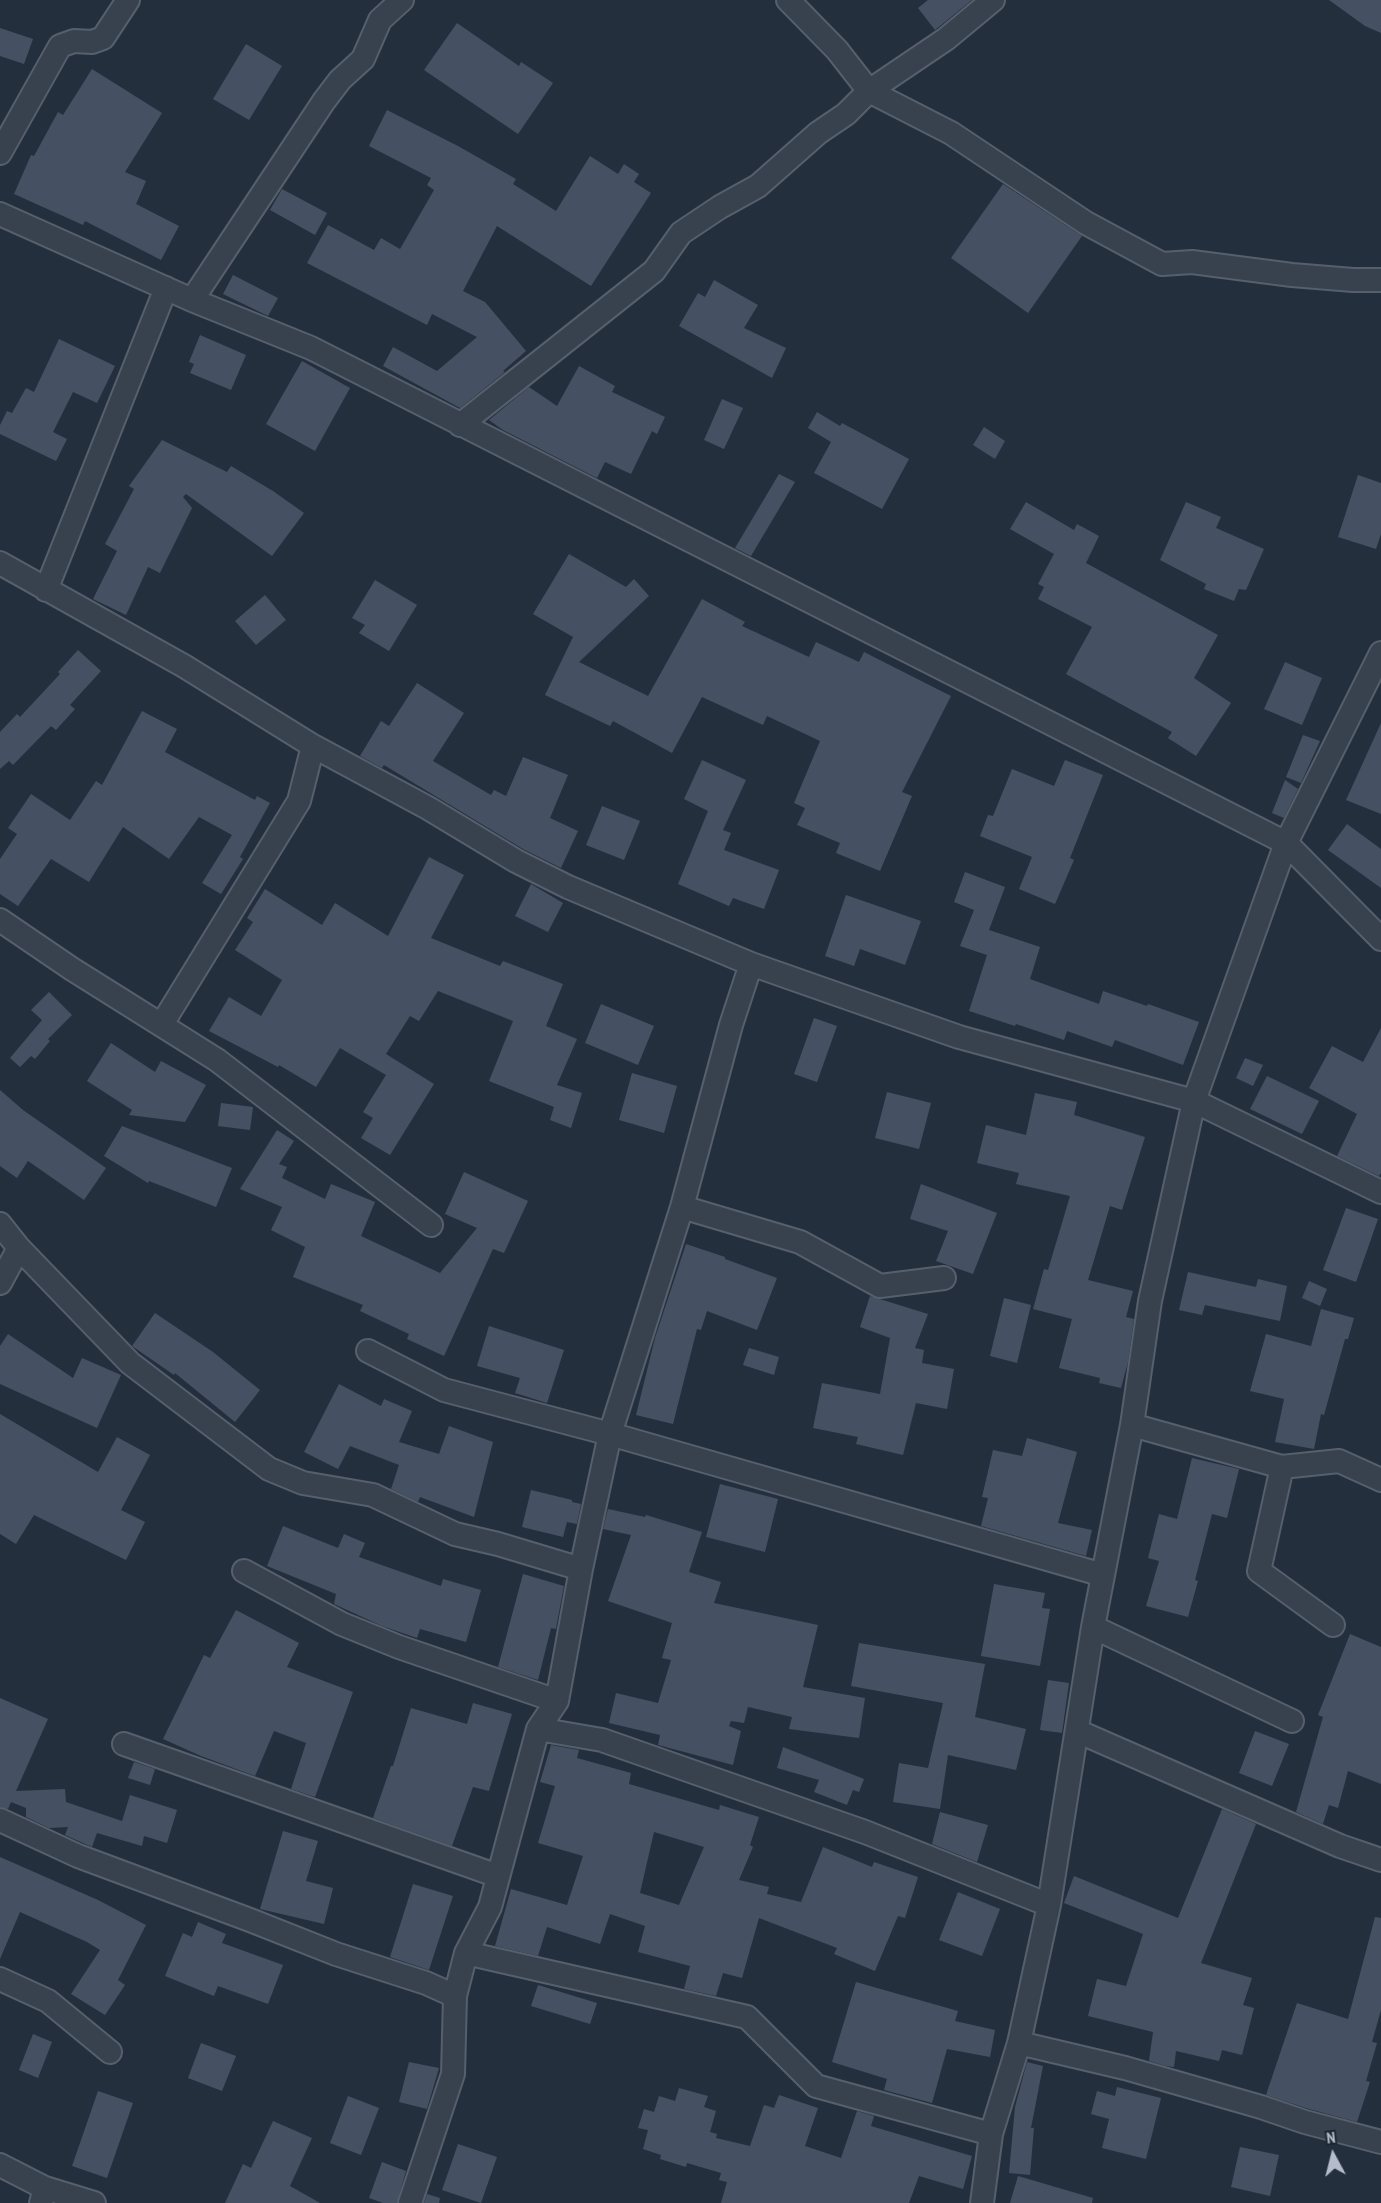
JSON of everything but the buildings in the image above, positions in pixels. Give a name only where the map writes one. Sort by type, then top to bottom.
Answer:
[{"type":"street","points":[[0,153],[60,46],[74,41],[92,42],[103,38],[128,0]]},
{"type":"street","points":[[192,300],[324,101],[340,80],[363,59],[380,20],[402,0]]},
{"type":"street","points":[[788,0],[837,50],[869,91],[951,133],[1086,223],[1162,264],[1192,261],[1292,275],[1381,280]]},
{"type":"street","points":[[460,425],[654,271],[681,233],[720,207],[758,186],[818,133],[846,114],[869,91],[946,39],[993,0]]},
{"type":"street","points":[[0,214],[192,300],[310,348],[1286,843],[1381,939]]},
{"type":"street","points":[[46,590],[166,288]]},
{"type":"street","points":[[0,563],[184,666],[313,746],[428,808],[516,861],[568,887],[751,964],[959,1037],[1194,1101],[1381,1192]]},
{"type":"street","points":[[982,2203],[992,2134],[1020,2043],[1048,1905],[1093,1627],[1132,1425],[1150,1301],[1194,1101],[1286,843],[1381,653]]},
{"type":"street","points":[[162,1024],[299,801],[313,746]]},
{"type":"street","points":[[0,920],[72,969],[217,1060],[431,1225]]},
{"type":"street","points":[[410,2203],[453,2074],[455,1996],[466,1953],[490,1907],[538,1729],[556,1701],[610,1434],[682,1207],[731,1025],[751,964]]},
{"type":"street","points":[[682,1207],[800,1242],[880,1286],[944,1278]]},
{"type":"street","points":[[0,1224],[19,1248],[130,1363],[268,1469],[303,1483],[373,1495],[455,1534],[498,1544],[581,1569]]},
{"type":"street","points":[[0,1283],[19,1248]]},
{"type":"street","points":[[368,1351],[444,1390],[610,1434],[1103,1575]]},
{"type":"street","points":[[1132,1425],[1282,1467],[1339,1461],[1381,1480]]},
{"type":"street","points":[[1282,1467],[1259,1572],[1333,1624]]},
{"type":"street","points":[[244,1571],[342,1624],[399,1647],[556,1701]]},
{"type":"street","points":[[1093,1627],[1292,1721]]},
{"type":"street","points":[[538,1729],[613,1744],[865,1832],[1048,1905]]},
{"type":"street","points":[[1077,1731],[1340,1846],[1381,1860]]},
{"type":"street","points":[[124,1744],[498,1876]]},
{"type":"street","points":[[0,1820],[78,1856],[336,1954],[426,1983],[455,1996]]},
{"type":"street","points":[[466,1953],[747,2017],[816,2086],[992,2134]]},
{"type":"street","points":[[0,1979],[48,2001],[110,2052]]},
{"type":"street","points":[[1020,2043],[1125,2068],[1305,2122],[1381,2142]]},
{"type":"street","points":[[0,2165],[43,2196],[94,2203]]}]
